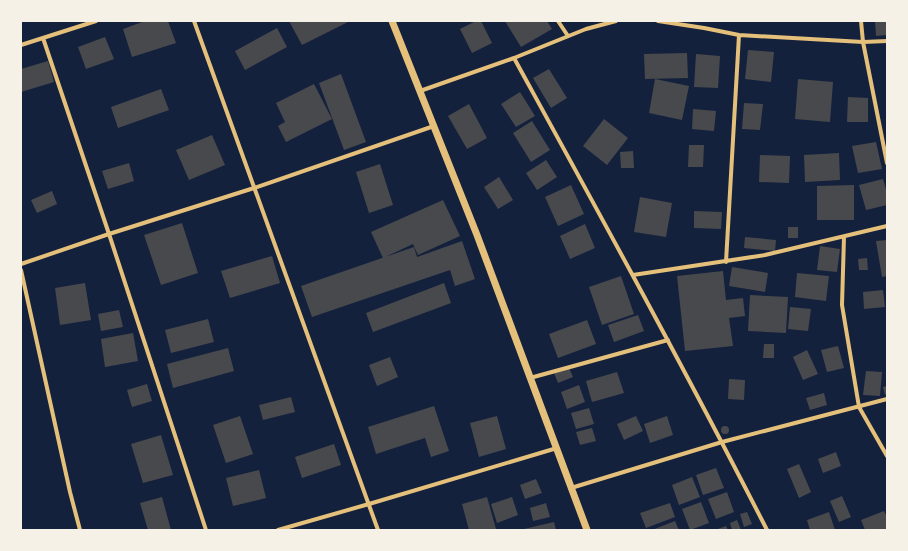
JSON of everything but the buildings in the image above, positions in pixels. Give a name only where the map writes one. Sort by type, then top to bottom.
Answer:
[{"type":"street","points":[[21,46],[96,21]]},
{"type":"street","points":[[194,21],[378,530]]},
{"type":"street","points":[[392,21],[434,126],[587,530]]},
{"type":"street","points":[[558,21],[568,36]]},
{"type":"street","points":[[420,91],[514,58],[586,29],[616,21]]},
{"type":"street","points":[[658,21],[704,28],[738,36],[863,42],[887,41]]},
{"type":"street","points":[[861,21],[863,42],[887,163]]},
{"type":"street","points":[[726,262],[738,36]]},
{"type":"street","points":[[43,38],[206,530]]},
{"type":"street","points":[[514,58],[668,340],[768,530]]},
{"type":"street","points":[[21,264],[109,234],[254,188],[434,126]]},
{"type":"street","points":[[633,275],[765,255],[887,226]]},
{"type":"street","points":[[844,237],[842,305],[859,407],[887,456]]},
{"type":"street","points":[[21,270],[70,492],[80,530]]},
{"type":"street","points":[[530,378],[668,340]]},
{"type":"street","points":[[571,488],[722,442],[887,399]]},
{"type":"street","points":[[278,530],[557,448]]}]
